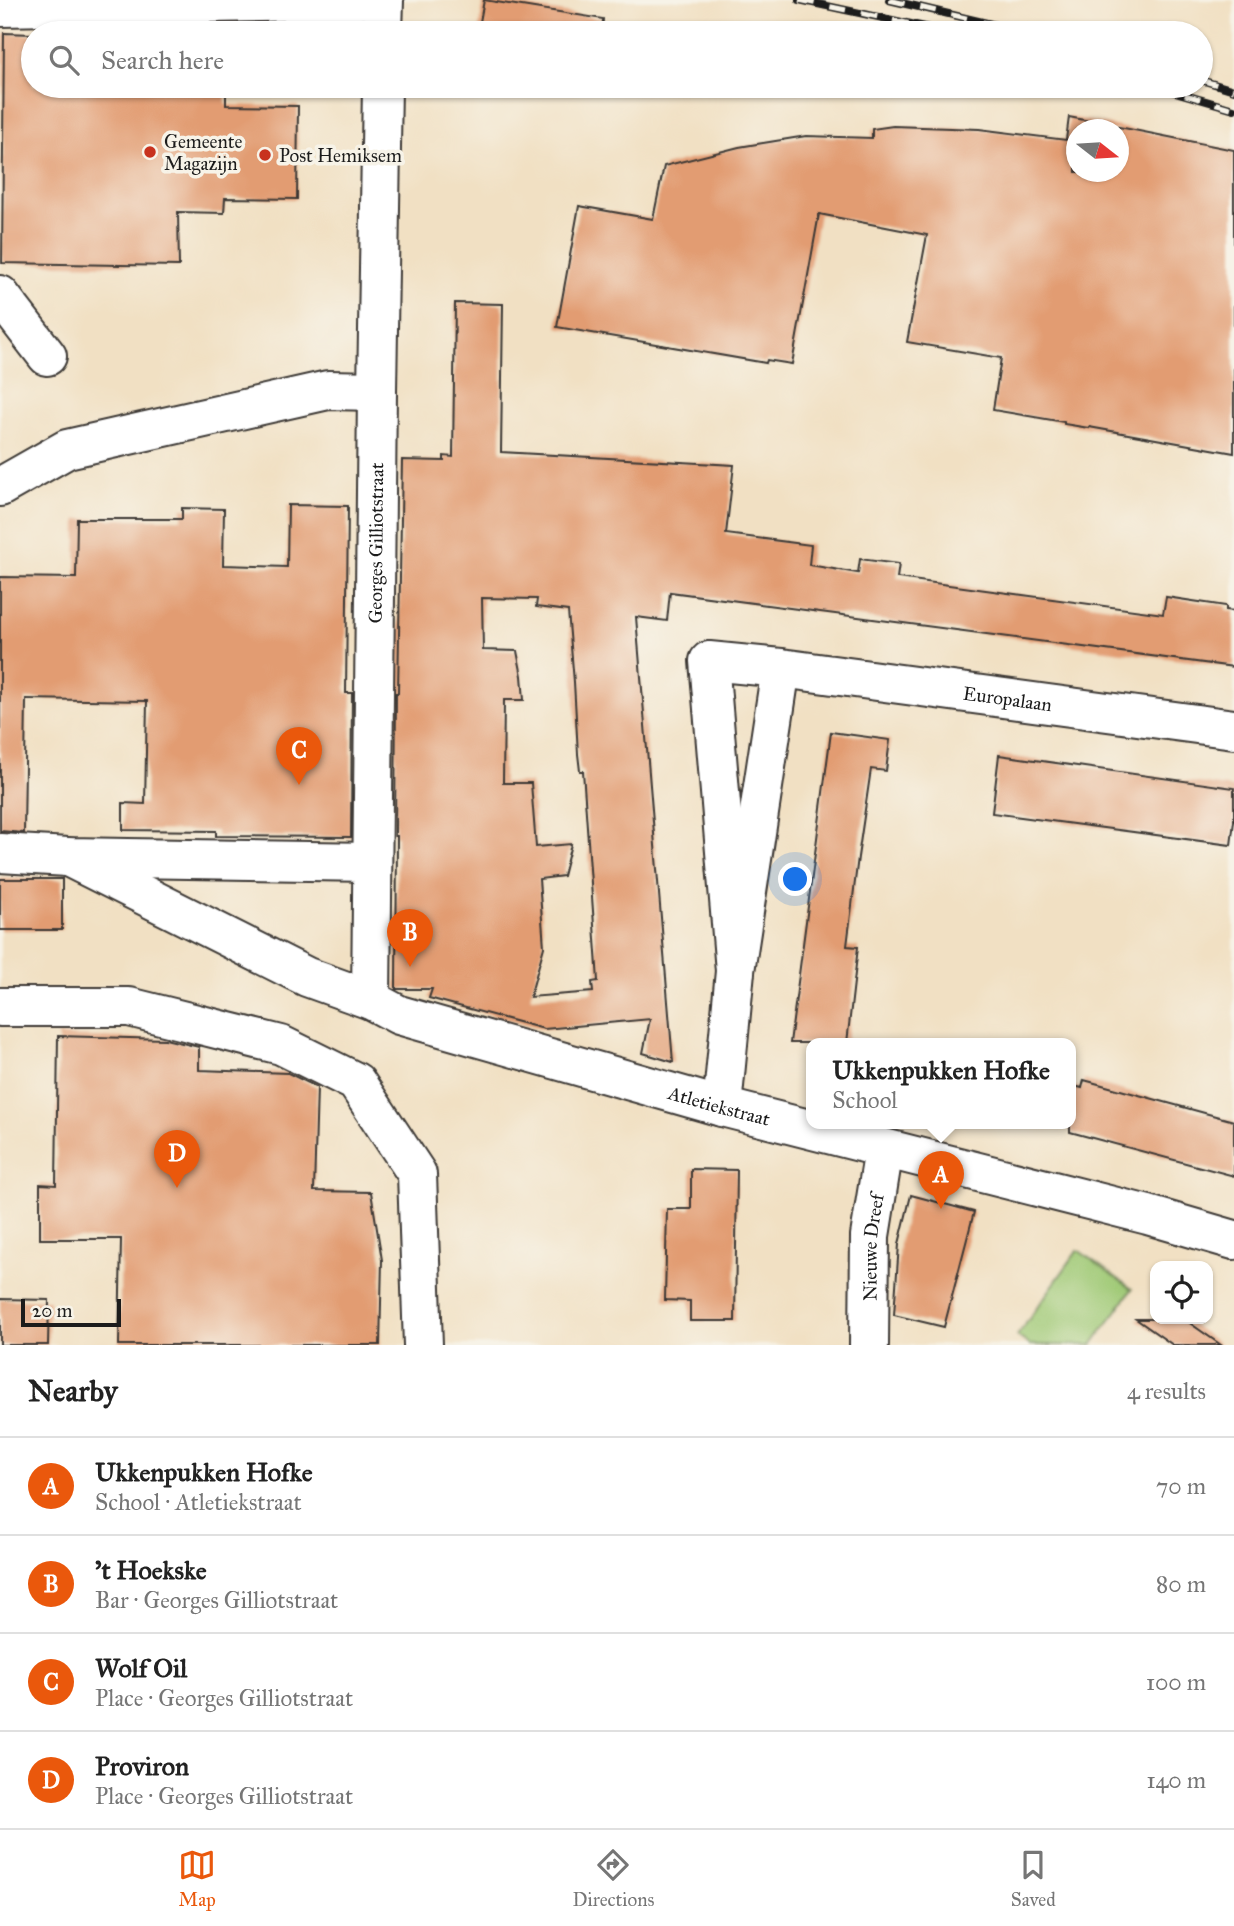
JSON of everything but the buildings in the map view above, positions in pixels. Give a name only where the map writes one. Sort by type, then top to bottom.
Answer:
[{"type":"street","points":[[0,7],[361,0]]},
{"type":"street","points":[[383,21],[384,0]]},
{"type":"street","name":"Georges Gilliotstraat","points":[[371,1000],[382,98]]},
{"type":"street","points":[[0,295],[47,356]]},
{"type":"street","points":[[0,487],[67,449],[328,390],[377,391]]},
{"type":"street","name":"Europalaan","points":[[735,971],[709,661],[781,668],[1234,729]]},
{"type":"street","name":"Europalaan","points":[[722,1107],[735,971],[781,668]]},
{"type":"street","points":[[0,853],[68,857],[372,862]]},
{"type":"street","name":"Atletiekstraat","points":[[68,857],[307,977],[371,1000],[399,1015],[806,1129]]},
{"type":"street","points":[[0,1007],[129,1007],[281,1045],[356,1082],[417,1174],[423,1345]]},
{"type":"street","name":"Atletiekstraat","points":[[807,1129],[1234,1240]]},
{"type":"street","name":"Nieuwe Dreef","points":[[869,1345],[870,1236],[884,1149]]},
{"type":"green space","points":[[1078,1250],[1132,1289],[1092,1345],[1030,1345],[1017,1336]]},
{"type":"railway","points":[[799,0],[897,21]]},
{"type":"railway","points":[[889,0],[979,21]]},
{"type":"railway","points":[[1213,84],[1234,90]]},
{"type":"railway","points":[[1196,98],[1234,109]]},
{"type":"place","name":"Gemeente Magazijn","points":[[150,152]]},
{"type":"place","name":"Post Hemiksem","points":[[265,155]]},
{"type":"place","name":"Wolf Oil","points":[[299,785]]},
{"type":"place","name":"'t Hoekske","points":[[410,967]]},
{"type":"place","name":"Proviron","points":[[177,1188]]},
{"type":"place","name":"Ukkenpukken Hofke","points":[[941,1209]]}]
